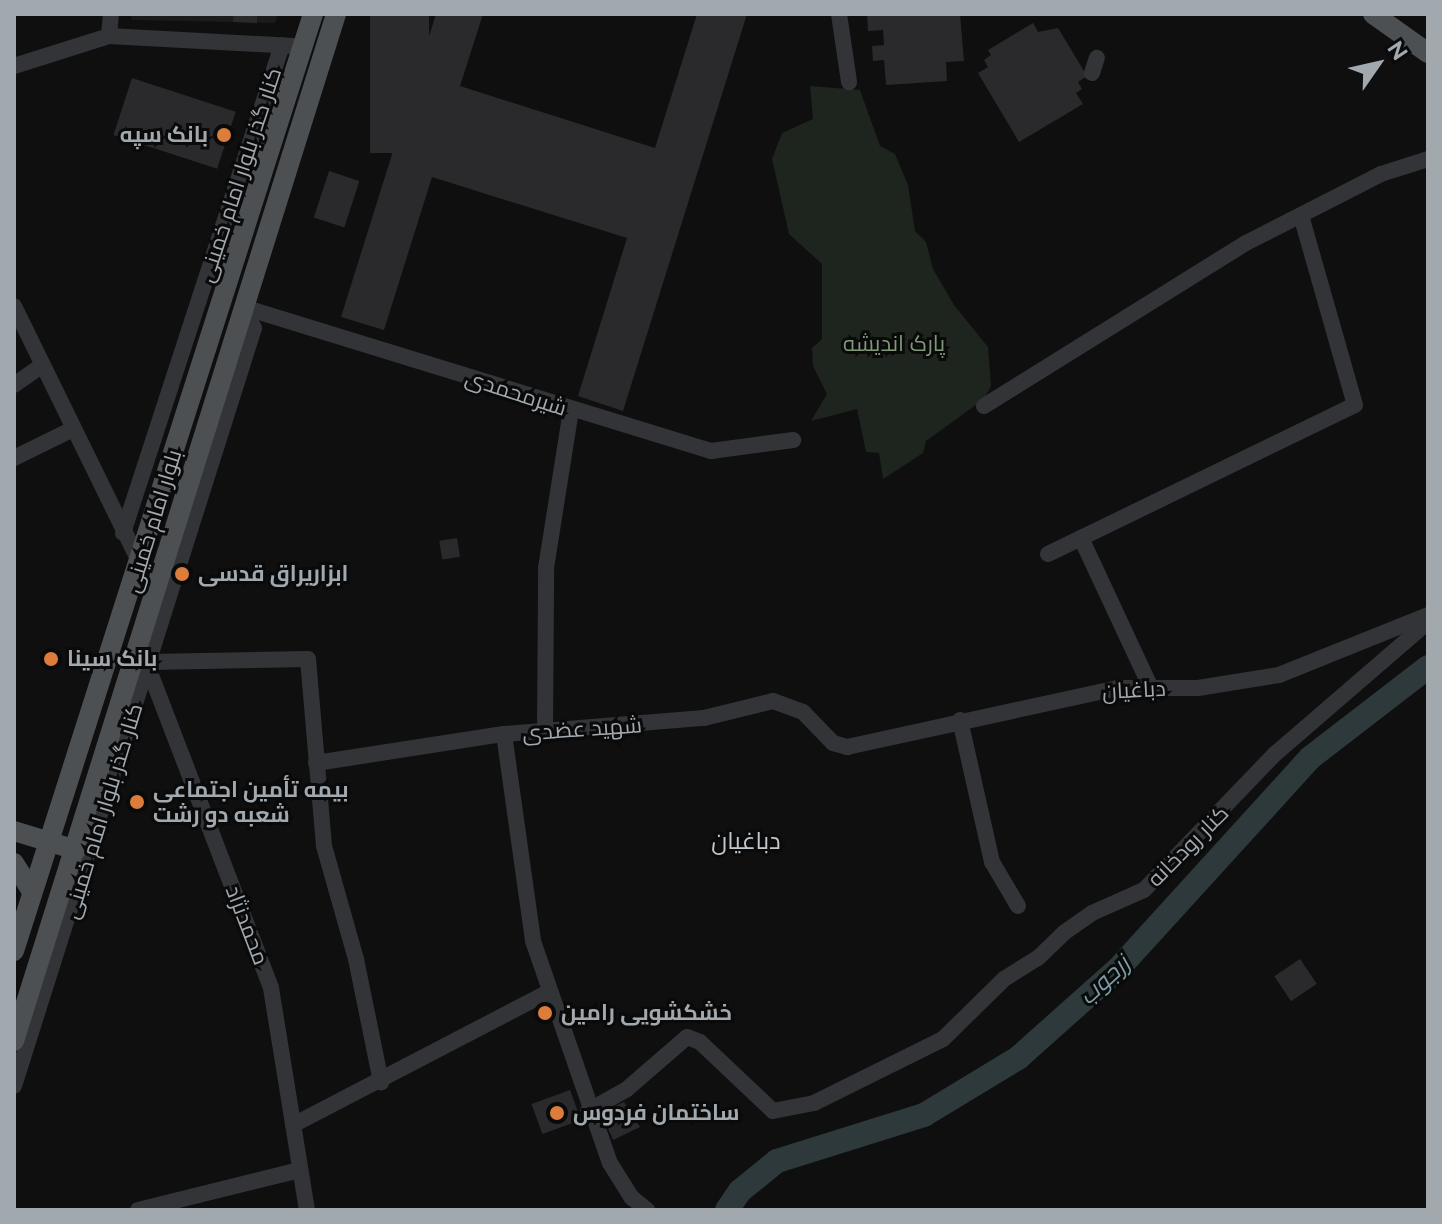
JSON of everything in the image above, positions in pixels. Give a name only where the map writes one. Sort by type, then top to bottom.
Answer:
[{"type":"main road","name":"بلوار امام خمینی","points":[[14,951],[139,561],[292,46],[313,14]]},
{"type":"main road","name":"بلوار امام خمینی","points":[[14,1041],[76,850],[143,661],[243,307],[336,14]]},
{"type":"main road","points":[[1373,14],[1428,53]]},
{"type":"main road","points":[[14,831],[76,850]]},
{"type":"main road","points":[[14,863],[32,892]]},
{"type":"street","points":[[109,36],[111,14]]},
{"type":"street","points":[[839,14],[849,82]]},
{"type":"street","points":[[14,66],[109,36],[292,46]]},
{"type":"street","name":"کنار گذر بلوار امام خمینی","points":[[123,533],[292,46]]},
{"type":"street","points":[[984,406],[1246,243],[1381,174],[1428,159]]},
{"type":"street","points":[[1048,554],[1355,405],[1301,216]]},
{"type":"street","points":[[14,306],[40,367],[139,561]]},
{"type":"street","name":"شیرمحمدی","points":[[243,307],[571,411],[711,451],[793,440]]},
{"type":"street","points":[[14,385],[40,367]]},
{"type":"street","points":[[545,731],[546,568],[571,411]]},
{"type":"street","points":[[14,458],[71,430]]},
{"type":"street","points":[[1081,538],[1151,688]]},
{"type":"street","name":"دباغیان","points":[[833,743],[871,743],[960,720],[1117,688],[1198,688],[1279,675],[1428,615]]},
{"type":"street","name":"کنار رودخانه","points":[[588,1111],[627,1089],[687,1037],[700,1042],[773,1111],[814,1103],[844,1085],[943,1039],[1004,979],[1038,958],[1065,932],[1092,913],[1144,890],[1275,754],[1428,622]]},
{"type":"street","points":[[143,661],[308,659],[324,846],[356,959],[381,1082]]},
{"type":"street","name":"کنار گذر بلوار امام خمینی","points":[[14,1086],[143,661]]},
{"type":"street","name":"محمدنژاد","points":[[143,661],[271,988],[307,1210]]},
{"type":"street","name":"شهید عضدی","points":[[316,763],[504,734],[704,718],[773,701],[803,712],[833,743]]},
{"type":"street","points":[[960,720],[992,862],[1018,906]]},
{"type":"street","points":[[504,734],[516,845],[533,941],[588,1111],[610,1163],[631,1197],[647,1210]]},
{"type":"street","points":[[293,1125],[381,1082],[549,992]]},
{"type":"street","points":[[138,1210],[300,1170]]},
{"type":"shaded area","points":[[132,14],[278,14],[275,23],[131,20]]},
{"type":"green space","name":"پارک اندیشه","points":[[810,86],[860,90],[880,146],[895,154],[908,185],[915,231],[926,242],[933,269],[954,305],[988,347],[991,386],[984,399],[926,441],[923,453],[883,479],[879,453],[866,452],[857,409],[811,421],[827,394],[813,366],[812,348],[822,339],[822,264],[789,234],[772,159],[782,133],[813,119]]},
{"type":"building","points":[[234,14],[257,14],[257,23],[233,22]]},
{"type":"building","points":[[370,14],[429,14],[429,153],[370,153]]},
{"type":"building","points":[[436,14],[483,14],[460,86],[655,148],[697,14],[747,14],[623,411],[578,396],[627,238],[432,177],[384,330],[341,317]]},
{"type":"building","points":[[867,14],[960,14],[964,61],[946,62],[947,81],[886,85],[884,60],[873,61],[872,46],[884,45],[883,30],[868,31]]},
{"type":"building","points":[[1033,23],[1038,32],[1058,28],[1087,76],[1078,82],[1082,89],[1076,93],[1083,104],[1019,142],[978,73],[988,67],[984,60],[991,55],[988,50]]},
{"type":"building","points":[[132,78],[236,112],[217,169],[113,135]]},
{"type":"building","points":[[329,171],[359,181],[344,227],[314,218]]},
{"type":"building","points":[[457,538],[460,557],[442,560],[439,541]]},
{"type":"building","points":[[1300,959],[1317,984],[1291,1001],[1274,976]]},
{"type":"building","name":"ساختمان فردوس","points":[[570,1090],[581,1120],[542,1134],[531,1104]]},
{"type":"building","points":[[624,1102],[640,1127],[613,1140],[601,1112]]},
{"type":"waterway","name":"زرجوب","points":[[727,1210],[740,1191],[777,1161],[924,1115],[1018,1058],[1119,968],[1310,758],[1428,667]]},
{"type":"place","name":"بانک سپه","points":[[224,135]]},
{"type":"place","name":"ابزاریراق قدسی","points":[[182,574]]},
{"type":"place","name":"بانک سینا","points":[[51,659]]},
{"type":"place","name":"بیمه تأمین اجتماعی شعبه دو رشت","points":[[137,802]]},
{"type":"place","name":"خشکشویی رامین","points":[[545,1013]]},
{"type":"place","name":"ساختمان فردوس","points":[[557,1113]]},
{"type":"district","name":"دباغیان","points":[[746,841]]}]
